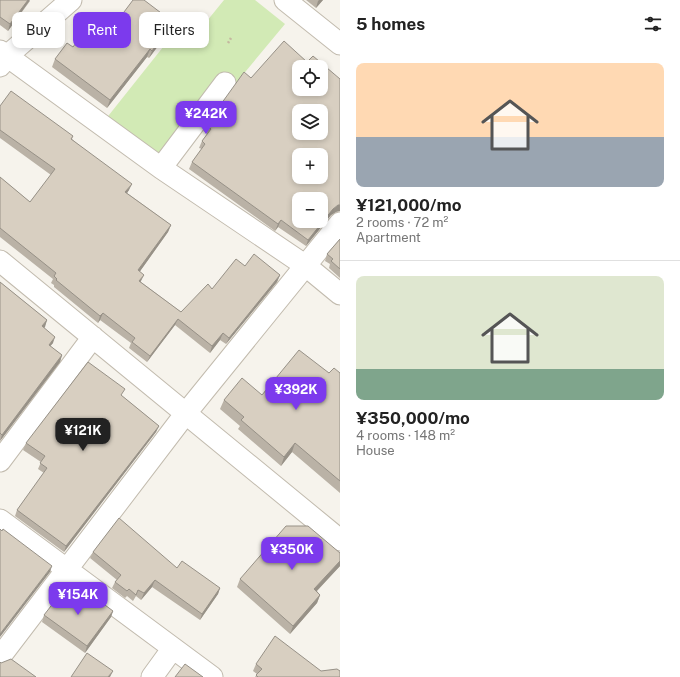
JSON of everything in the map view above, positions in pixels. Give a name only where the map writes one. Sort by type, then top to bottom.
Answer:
[{"type":"street","points":[[71,0],[2,58],[306,266],[340,294]]},
{"type":"street","points":[[285,0],[340,44]]},
{"type":"street","points":[[161,168],[225,83]]},
{"type":"street","points":[[0,658],[66,569],[186,413],[340,223]]},
{"type":"street","points":[[0,261],[340,540]]},
{"type":"street","points":[[0,461],[93,337]]},
{"type":"street","points":[[0,520],[212,677]]},
{"type":"street","points":[[152,677],[173,648]]},
{"type":"path","points":[[228,43],[232,38]]},
{"type":"green space","points":[[224,0],[255,0],[285,24],[236,83],[226,75],[158,162],[105,120],[162,48],[209,48],[209,18]]},
{"type":"building","points":[[0,0],[28,0],[19,12],[12,12],[12,21],[10,24],[0,17]]},
{"type":"building","points":[[133,0],[144,0],[160,12],[139,12],[139,48],[154,48],[152,51],[150,49],[110,100],[55,59],[63,48],[65,48],[67,43],[73,48],[131,48],[131,12],[124,12]]},
{"type":"building","points":[[284,41],[305,60],[292,60],[292,96],[328,96],[328,69],[340,79],[340,205],[333,209],[328,215],[328,192],[292,192],[292,228],[318,228],[308,240],[281,220],[278,224],[192,162],[205,144],[202,141],[211,129],[206,125],[244,72],[251,78]]},
{"type":"building","points":[[313,56],[318,60],[309,60]]},
{"type":"building","points":[[11,91],[73,136],[71,139],[132,184],[125,192],[171,225],[138,270],[144,275],[139,281],[181,312],[208,284],[212,289],[236,259],[245,266],[254,254],[280,275],[229,338],[223,333],[212,346],[178,319],[150,356],[132,342],[135,338],[103,313],[100,316],[56,280],[57,279],[54,276],[56,273],[0,228],[0,177],[30,202],[55,169],[0,130],[0,106]]},
{"type":"building","points":[[340,239],[340,269],[331,261],[333,259],[327,254]]},
{"type":"building","points":[[0,282],[47,320],[42,326],[55,337],[49,345],[62,355],[2,435],[0,433]]},
{"type":"building","points":[[299,350],[329,373],[334,368],[340,373],[340,481],[295,443],[284,457],[241,420],[244,417],[224,400],[242,378],[262,395]]},
{"type":"building","points":[[88,362],[125,389],[121,395],[159,426],[66,546],[17,510],[47,468],[40,463],[45,456],[26,443]]},
{"type":"building","points":[[119,518],[177,568],[182,561],[220,588],[202,614],[155,580],[144,593],[138,590],[136,595],[129,589],[127,591],[115,582],[121,575],[93,552]]},
{"type":"building","points":[[286,526],[308,526],[340,553],[340,561],[314,589],[320,595],[293,626],[240,579]]},
{"type":"building","points":[[0,529],[2,531],[3,529],[52,566],[0,634]]},
{"type":"building","points":[[65,588],[91,606],[97,599],[113,611],[87,646],[44,615]]},
{"type":"building","points":[[275,636],[321,671],[337,669],[340,671],[340,677],[258,677],[256,675],[262,669],[256,664]]},
{"type":"building","points":[[87,653],[113,671],[108,677],[71,677]]},
{"type":"building","points":[[11,659],[36,677],[0,677],[0,662],[1,663]]},
{"type":"building","points":[[185,664],[203,677],[175,677]]}]
